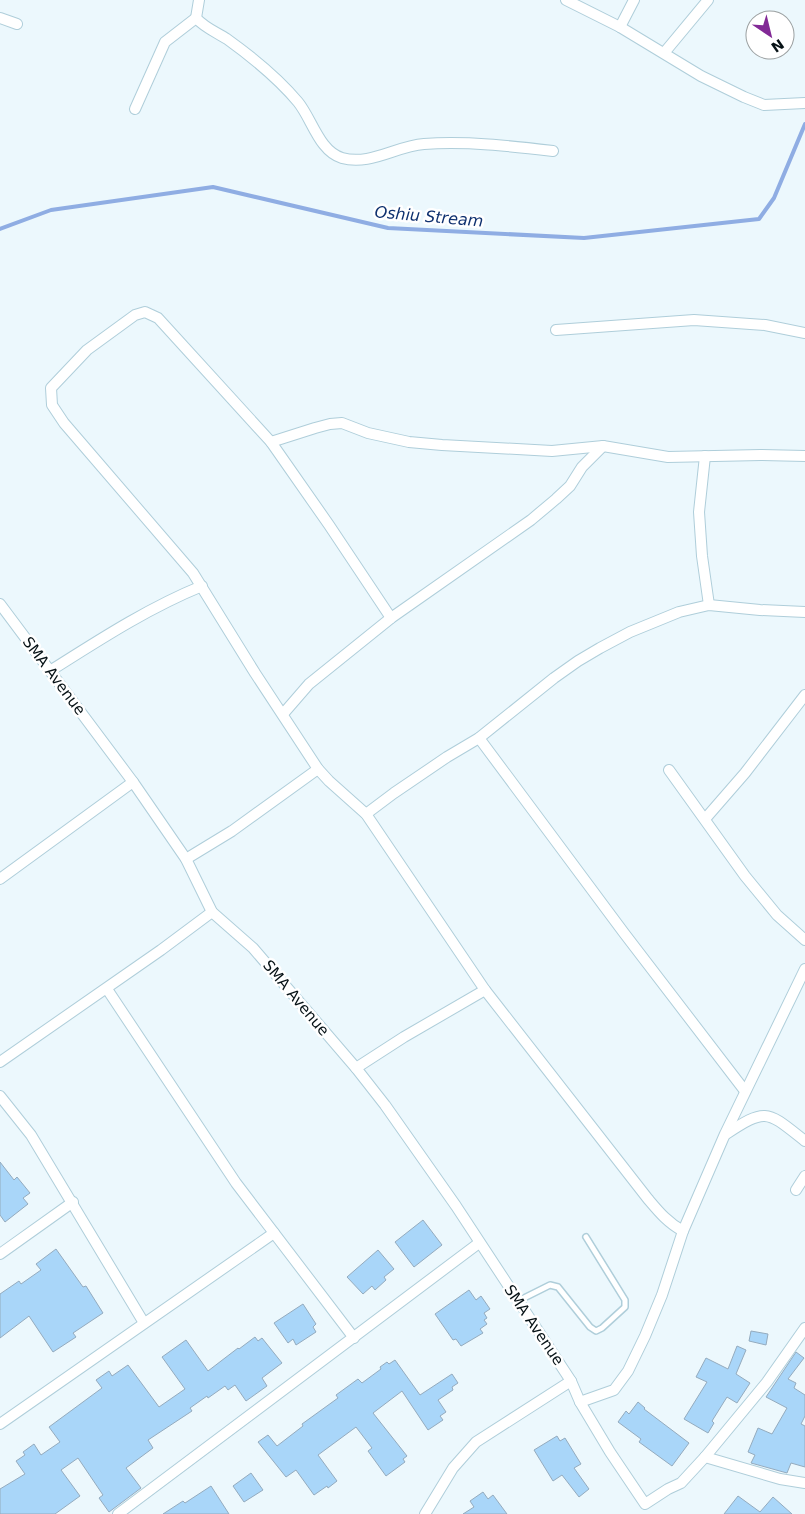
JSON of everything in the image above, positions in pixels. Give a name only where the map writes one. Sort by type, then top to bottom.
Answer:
[{"type":"street","points":[[135,109],[166,42],[196,18],[199,0]]},
{"type":"street","points":[[566,0],[620,27],[702,76],[744,97],[764,105],[805,103]]},
{"type":"street","points":[[620,27],[634,0]]},
{"type":"street","points":[[664,54],[708,0]]},
{"type":"street","points":[[0,18],[17,24]]},
{"type":"street","points":[[196,18],[202,25],[226,39],[283,85],[299,104],[330,153],[342,158],[359,159],[380,156],[421,144],[480,143],[553,151]]},
{"type":"street","points":[[391,618],[271,442],[158,318],[145,312],[135,315],[87,350],[51,388],[52,405],[64,423],[162,535],[202,586],[318,769],[328,781],[366,814],[485,990],[648,1200],[673,1226],[683,1231]]},
{"type":"street","points":[[556,330],[694,320],[765,325],[805,333]]},
{"type":"street","points":[[271,442],[315,428],[342,423],[368,433],[409,442],[442,445],[552,451],[603,446],[668,456],[761,454],[805,456]]},
{"type":"street","points":[[283,714],[309,684],[391,618],[531,520],[570,486],[582,467],[603,446]]},
{"type":"street","points":[[705,456],[699,512],[702,556],[709,605]]},
{"type":"street","points":[[50,671],[150,610],[202,586]]},
{"type":"street","name":"SMA Avenue","points":[[0,604],[133,782],[186,860],[212,912],[253,948],[356,1068],[422,1157],[571,1381],[580,1402],[593,1420],[610,1452],[646,1509]]},
{"type":"street","points":[[366,814],[447,757],[480,738],[554,678],[600,648],[630,632],[679,612],[709,605],[805,612]]},
{"type":"street","points":[[705,819],[745,773],[805,695]]},
{"type":"street","points":[[480,738],[624,933],[745,1091]]},
{"type":"street","points":[[186,860],[232,831],[318,769]]},
{"type":"street","points":[[669,770],[750,882],[778,915],[805,940]]},
{"type":"street","points":[[0,878],[133,782]]},
{"type":"street","points":[[0,1062],[107,989],[212,912]]},
{"type":"street","points":[[580,1402],[614,1390],[628,1370],[645,1336],[662,1294],[683,1231],[725,1134],[805,969]]},
{"type":"street","points":[[107,989],[236,1183],[354,1338]]},
{"type":"street","points":[[356,1068],[404,1037],[485,990]]},
{"type":"street","points":[[0,1096],[32,1135],[144,1323]]},
{"type":"street","points":[[725,1134],[749,1118],[768,1115],[805,1141]]},
{"type":"street","points":[[796,1190],[805,1176]]},
{"type":"street","points":[[0,1254],[73,1202]]},
{"type":"street","points":[[0,1424],[274,1233]]},
{"type":"street","points":[[118,1514],[479,1243]]},
{"type":"street","points":[[646,1509],[668,1489],[681,1483],[705,1457],[767,1382],[805,1328]]},
{"type":"street","points":[[424,1514],[453,1468],[476,1442],[571,1381]]},
{"type":"street","points":[[705,1457],[780,1480],[805,1483]]},
{"type":"lane","points":[[518,1301],[550,1285],[554,1285],[558,1287],[590,1327],[596,1330],[602,1328],[625,1307],[625,1300],[586,1237]]},
{"type":"building","points":[[0,1162],[14,1180],[17,1177],[30,1193],[23,1198],[28,1204],[5,1222],[0,1215]]},
{"type":"building","points":[[423,1220],[442,1245],[414,1267],[395,1242]]},
{"type":"building","points":[[56,1249],[83,1287],[86,1286],[103,1313],[73,1333],[76,1337],[53,1352],[29,1316],[0,1338],[0,1294],[19,1281],[21,1284],[41,1270],[36,1264]]},
{"type":"building","points":[[378,1250],[394,1269],[384,1277],[386,1280],[375,1290],[372,1286],[363,1294],[347,1277]]},
{"type":"building","points":[[469,1290],[476,1300],[481,1296],[490,1309],[484,1313],[487,1318],[484,1320],[487,1324],[480,1329],[483,1333],[461,1346],[456,1339],[453,1340],[435,1314]]},
{"type":"building","points":[[303,1304],[316,1324],[313,1327],[316,1332],[296,1345],[293,1339],[288,1343],[274,1323]]},
{"type":"building","points":[[751,1331],[768,1334],[766,1345],[749,1341]]},
{"type":"building","points":[[255,1337],[258,1341],[262,1338],[282,1363],[262,1378],[267,1386],[246,1401],[235,1385],[228,1390],[225,1386],[208,1398],[207,1396],[190,1408],[192,1411],[148,1440],[153,1448],[126,1468],[141,1488],[109,1512],[99,1498],[103,1495],[78,1458],[61,1470],[80,1496],[55,1514],[0,1514],[0,1489],[25,1474],[16,1461],[25,1455],[23,1452],[34,1444],[41,1455],[60,1442],[49,1427],[102,1388],[96,1380],[109,1371],[112,1376],[128,1365],[159,1407],[185,1389],[162,1357],[186,1340],[208,1371]]},
{"type":"building","points":[[737,1346],[746,1350],[736,1374],[750,1383],[737,1403],[727,1397],[712,1421],[714,1423],[708,1433],[684,1419],[707,1382],[696,1377],[706,1358],[728,1369]]},
{"type":"building","points":[[796,1352],[804,1358],[788,1379],[796,1383],[794,1388],[805,1395],[805,1416],[801,1424],[805,1426],[805,1467],[791,1463],[787,1473],[751,1463],[755,1455],[748,1452],[758,1428],[772,1434],[787,1408],[766,1397]]},
{"type":"building","points":[[395,1360],[420,1395],[452,1374],[458,1383],[452,1387],[453,1390],[438,1400],[446,1412],[440,1416],[443,1420],[428,1430],[402,1391],[373,1413],[407,1456],[403,1459],[405,1462],[386,1476],[368,1451],[372,1448],[356,1427],[318,1455],[337,1481],[328,1488],[327,1486],[314,1495],[296,1470],[286,1477],[258,1442],[268,1435],[277,1446],[303,1426],[302,1424],[338,1398],[336,1395],[358,1379],[362,1383],[381,1369],[380,1367],[387,1362],[389,1364]]},
{"type":"building","points":[[638,1402],[644,1409],[689,1443],[672,1466],[639,1442],[641,1439],[618,1422],[626,1411],[629,1414]]},
{"type":"building","points":[[557,1436],[560,1441],[565,1438],[581,1464],[574,1468],[589,1489],[579,1497],[562,1475],[553,1481],[534,1450]]},
{"type":"building","points":[[251,1473],[263,1490],[244,1502],[233,1486]]},
{"type":"building","points":[[211,1486],[229,1514],[163,1514],[183,1501],[185,1503]]},
{"type":"building","points":[[483,1492],[488,1499],[493,1495],[507,1514],[463,1514],[474,1507],[470,1501]]},
{"type":"building","points":[[738,1496],[760,1512],[773,1497],[792,1514],[724,1514]]},
{"type":"waterway","name":"Oshiu Stream","points":[[0,229],[51,210],[213,187],[388,228],[584,238],[759,219],[774,198],[805,124]]}]
